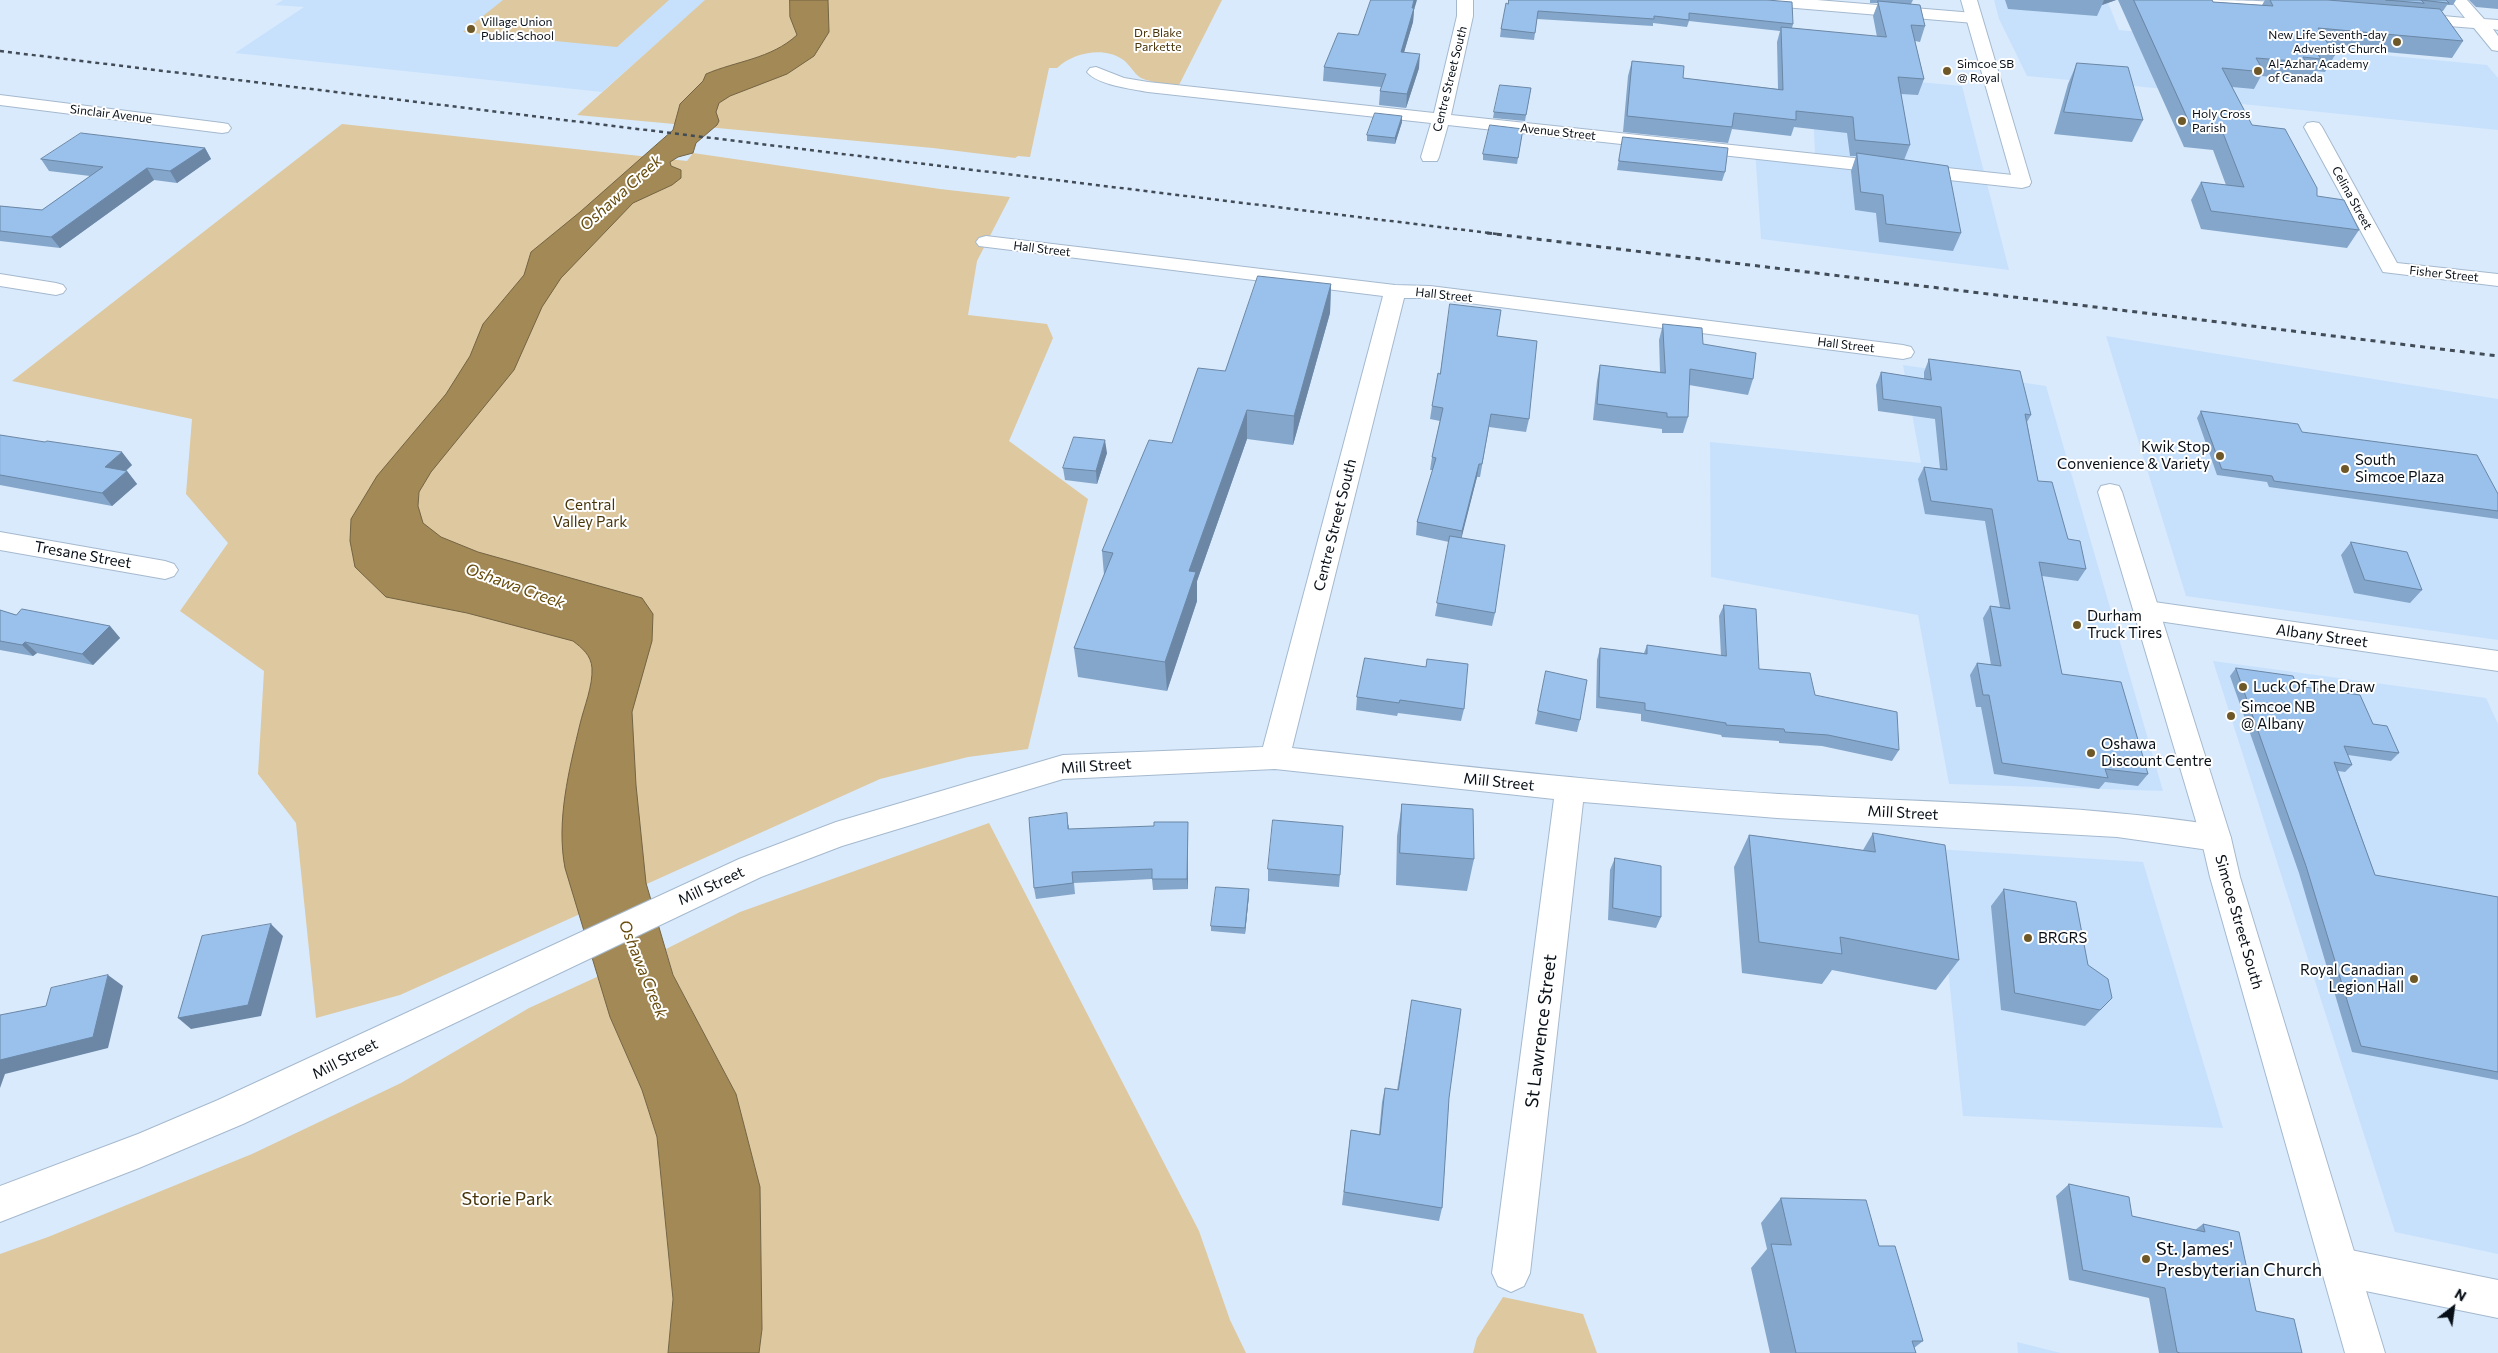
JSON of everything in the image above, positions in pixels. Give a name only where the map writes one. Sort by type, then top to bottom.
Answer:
[{"type":"street","name":"Centre Street South","points":[[1430,157],[1441,119],[1465,16],[1465,0]]},
{"type":"street","points":[[1760,0],[1974,18],[1969,0]]},
{"type":"street","points":[[2205,0],[2321,10]]},
{"type":"street","points":[[2459,0],[2498,46]]},
{"type":"street","points":[[2398,16],[2498,25]]},
{"type":"street","name":"Avenue Street","points":[[1096,72],[1120,82],[1148,88],[2022,182],[1974,18]]},
{"type":"street","name":"Sinclair Avenue","points":[[0,100],[222,128]]},
{"type":"street","name":"Celina Street","points":[[2313,127],[2390,268]]},
{"type":"street","name":"Hall Street","points":[[986,242],[1394,291],[1440,293],[1903,352]]},
{"type":"street","name":"Fisher Street","points":[[2390,268],[2498,280]]},
{"type":"street","points":[[0,280],[56,289]]},
{"type":"street","name":"Centre Street South","points":[[1275,758],[1394,291]]},
{"type":"street","name":"Simcoe Street South","points":[[2110,492],[2216,838],[2228,886],[2365,1353]]},
{"type":"street","name":"Tresane Street","points":[[0,541],[165,570]]},
{"type":"street","name":"Albany Street","points":[[2147,611],[2498,661]]},
{"type":"street","name":"Mill Street","points":[[0,1204],[162,1142],[308,1078],[449,1009],[750,868],[836,835],[1063,767],[1275,758],[1570,789],[1777,806],[2118,826],[2165,830],[2216,838]]},
{"type":"street","name":"St Lawrence Street","points":[[1510,1273],[1570,789]]},
{"type":"street","points":[[2341,1267],[2498,1299]]},
{"type":"shaded area","name":"Village Union Public School","points":[[283,0],[706,0],[602,92],[235,53],[304,7],[275,5]]},
{"type":"shaded area","name":"Al-Azhar Academy of Canada","points":[[1994,0],[2107,0],[2119,30],[2487,65],[2498,78],[2498,130],[2222,102],[2218,94],[2027,76],[1999,19]]},
{"type":"shaded area","points":[[1811,72],[1962,86],[2009,270],[1761,239],[1755,149],[1815,154]]},
{"type":"shaded area","points":[[2106,336],[2498,399],[2498,640],[2186,596]]},
{"type":"shaded area","points":[[1903,365],[2046,386],[2163,791],[1949,784],[1918,615],[1711,577],[1710,442],[1921,463]]},
{"type":"shaded area","points":[[2213,661],[2486,698],[2498,724],[2498,1254],[2395,1232]]},
{"type":"shaded area","points":[[1936,849],[2143,862],[2223,1128],[1963,1116]]},
{"type":"shaded area","points":[[2017,1342],[2061,1353],[2018,1353]]},
{"type":"green space","points":[[503,0],[669,0],[617,47],[463,32]]},
{"type":"green space","name":"Dr. Blake Parkette","points":[[705,0],[1222,0],[1179,85],[1164,84],[1141,78],[1122,59],[1106,53],[1097,52],[1079,55],[1057,68],[1049,68],[1030,157],[1018,156],[1015,158],[933,148],[577,115]]},
{"type":"green space","name":"Central Valley Park","points":[[342,124],[687,161],[693,153],[940,189],[1010,197],[977,261],[968,315],[1047,324],[1053,338],[1009,441],[1088,499],[1028,749],[968,757],[880,779],[400,995],[316,1018],[296,823],[258,774],[264,671],[180,611],[228,543],[186,494],[192,419],[12,381]]},
{"type":"green space","points":[[989,823],[1199,1231],[1230,1320],[1246,1353],[759,1353],[762,1329],[760,1187],[736,1094],[673,975],[666,949],[740,912]]},
{"type":"green space","name":"Storie Park","points":[[599,976],[610,1017],[642,1090],[657,1137],[673,1299],[668,1353],[0,1353],[0,1254],[48,1237],[252,1154],[401,1083],[529,1008]]},
{"type":"green space","points":[[1503,1297],[1583,1314],[1597,1353],[1473,1353],[1477,1338]]},
{"type":"water","name":"Oshawa Creek","points":[[790,0],[828,0],[829,32],[814,56],[787,74],[730,96],[719,103],[716,112],[719,121],[717,125],[696,143],[693,153],[678,157],[670,162],[671,166],[681,170],[681,178],[672,185],[633,203],[561,278],[542,307],[514,370],[431,472],[419,492],[418,506],[423,523],[441,537],[478,552],[642,598],[653,614],[652,641],[632,712],[636,785],[646,883],[673,975],[736,1094],[760,1187],[762,1329],[759,1353],[668,1353],[673,1299],[657,1137],[642,1090],[610,1017],[565,868],[562,832],[565,796],[576,741],[591,682],[592,668],[590,659],[583,649],[573,641],[467,613],[386,597],[355,567],[350,541],[351,519],[377,476],[446,394],[470,356],[483,324],[524,275],[531,252],[580,212],[673,130],[680,104],[703,81],[706,74],[765,54],[787,43],[797,35],[790,17]]},
{"type":"building","points":[[1371,0],[1414,0],[1412,8],[1414,8],[1401,52],[1420,54],[1407,94],[1380,91],[1386,74],[1324,67],[1338,33],[1358,35]]},
{"type":"building","points":[[1509,0],[1767,0],[1792,2],[1793,24],[1689,13],[1689,20],[1654,16],[1654,19],[1538,11],[1535,33],[1501,29],[1506,3],[1508,4]]},
{"type":"building","points":[[2134,0],[2212,0],[2213,2],[2273,6],[2270,0],[2328,0],[2440,9],[2463,41],[2318,28],[2335,55],[2317,53],[2321,59],[2303,57],[2306,62],[2256,58],[2264,72],[2222,68],[2252,125],[2285,129],[2317,188],[2317,196],[2344,200],[2359,230],[2211,211],[2201,182],[2244,187],[2223,133],[2193,130]]},
{"type":"building","points":[[2386,0],[2421,0],[2424,3]]},
{"type":"building","points":[[2421,0],[2446,0],[2449,3]]},
{"type":"building","points":[[1878,1],[1920,5],[1925,26],[1911,25],[1924,79],[1898,77],[1910,145],[1855,140],[1853,117],[1796,111],[1796,120],[1734,113],[1732,127],[1627,116],[1632,61],[1684,66],[1683,78],[1783,90],[1781,27],[1886,37]]},
{"type":"building","points":[[2077,63],[2128,67],[2143,120],[2064,112]]},
{"type":"building","points":[[1500,85],[1531,88],[1526,115],[1494,112]]},
{"type":"building","points":[[1375,113],[1402,116],[1395,138],[1367,135]]},
{"type":"building","points":[[1490,125],[1523,129],[1518,158],[1483,154]]},
{"type":"building","points":[[81,133],[205,148],[170,171],[147,168],[51,237],[0,231],[0,206],[42,210],[103,167],[41,159]]},
{"type":"building","points":[[1623,137],[1728,148],[1725,172],[1619,161]]},
{"type":"building","points":[[1857,153],[1948,166],[1961,233],[1886,224],[1883,195],[1861,192]]},
{"type":"building","points":[[1258,276],[1331,284],[1294,416],[1247,410],[1189,571],[1196,572],[1165,662],[1074,648],[1113,553],[1102,551],[1149,440],[1172,443],[1198,368],[1225,371]]},
{"type":"building","points":[[1450,304],[1501,310],[1497,336],[1537,341],[1529,419],[1491,414],[1482,464],[1479,464],[1462,531],[1417,522],[1436,458],[1432,457],[1443,408],[1432,406],[1438,373],[1440,374]]},
{"type":"building","points":[[1663,324],[1702,328],[1703,344],[1756,353],[1753,379],[1690,369],[1688,417],[1667,417],[1667,413],[1597,404],[1600,365],[1665,373]]},
{"type":"building","points":[[1929,359],[2020,371],[2031,415],[2025,414],[2038,481],[2052,482],[2068,539],[2080,541],[2086,569],[2039,562],[2062,674],[2121,682],[2148,774],[2105,769],[2108,778],[2002,763],[1989,695],[1983,695],[1977,663],[2001,666],[1990,606],[2010,609],[1992,509],[1931,501],[1924,467],[1947,470],[1941,407],[1883,399],[1881,372],[1931,380]]},
{"type":"building","name":"South Simcoe Plaza","points":[[2201,411],[2298,424],[2302,432],[2477,455],[2498,494],[2498,511],[2274,481],[2272,476],[2222,469]]},
{"type":"building","points":[[0,435],[122,452],[105,467],[127,471],[102,493],[0,475]]},
{"type":"building","points":[[1074,437],[1105,440],[1096,471],[1063,468]]},
{"type":"building","points":[[1450,536],[1505,545],[1495,613],[1437,603]]},
{"type":"building","points":[[2351,542],[2407,552],[2422,590],[2365,580]]},
{"type":"building","points":[[1724,605],[1756,609],[1759,669],[1810,673],[1815,695],[1897,712],[1899,750],[1828,735],[1785,732],[1784,729],[1726,725],[1726,723],[1645,710],[1645,703],[1599,697],[1600,648],[1647,654],[1647,645],[1726,656]]},
{"type":"building","points":[[22,609],[110,626],[82,654],[25,642],[22,645],[0,641],[0,610],[16,615]]},
{"type":"building","points":[[1365,658],[1426,667],[1427,659],[1468,664],[1464,709],[1400,700],[1399,703],[1357,697]]},
{"type":"building","points":[[2236,668],[2293,676],[2297,686],[2360,695],[2373,724],[2387,726],[2399,753],[2344,746],[2352,765],[2334,762],[2375,875],[2498,897],[2498,1072],[2361,1046],[2306,866]]},
{"type":"building","points":[[1546,671],[1587,680],[1580,720],[1538,711]]},
{"type":"building","points":[[1402,804],[1473,809],[1474,859],[1400,853]]},
{"type":"building","points":[[1067,813],[1068,829],[1154,826],[1154,822],[1188,822],[1187,879],[1152,879],[1152,869],[1072,872],[1073,883],[1034,888],[1029,818]]},
{"type":"building","points":[[1273,820],[1343,826],[1340,875],[1268,869]]},
{"type":"building","points":[[1873,833],[1945,845],[1959,960],[1840,937],[1842,954],[1759,942],[1749,835],[1875,852]]},
{"type":"building","points":[[1615,858],[1661,866],[1661,917],[1613,908]]},
{"type":"building","points":[[1216,887],[1249,889],[1245,928],[1211,926]]},
{"type":"building","points":[[2004,889],[2076,902],[2088,965],[2108,979],[2112,998],[2100,1010],[2015,993]]},
{"type":"building","points":[[271,924],[248,1005],[178,1018],[202,936]]},
{"type":"building","points":[[108,975],[93,1037],[0,1060],[0,1015],[46,1006],[51,988]]},
{"type":"building","points":[[1412,1000],[1461,1009],[1449,1098],[1442,1208],[1344,1192],[1351,1130],[1380,1135],[1385,1088],[1398,1090]]},
{"type":"building","name":"St. James' Presbyterian Church","points":[[2069,1184],[2129,1197],[2132,1216],[2205,1232],[2203,1224],[2239,1232],[2256,1311],[2294,1319],[2302,1353],[2177,1352],[2165,1288],[2083,1270]]},
{"type":"building","points":[[1781,1198],[1866,1200],[1879,1246],[1895,1246],[1923,1341],[1912,1341],[1916,1353],[1796,1353],[1771,1244],[1791,1245]]},
{"type":"railway","points":[[0,51],[1497,234]]},
{"type":"railway","points":[[1487,233],[2498,356]]},
{"type":"place","name":"Village Union Public School","points":[[471,29]]},
{"type":"place","name":"New Life Seventh-day Adventist Church","points":[[2397,42]]},
{"type":"place","name":"Simcoe SB @ Royal","points":[[1947,71]]},
{"type":"place","name":"Al-Azhar Academy of Canada","points":[[2258,71]]},
{"type":"place","name":"Holy Cross Parish","points":[[2182,121]]},
{"type":"place","name":"Kwik Stop Convenience & Variety","points":[[2220,456]]},
{"type":"place","name":"South Simcoe Plaza","points":[[2345,469]]},
{"type":"place","name":"Durham Truck Tires","points":[[2077,625]]},
{"type":"place","name":"Luck Of The Draw","points":[[2243,687]]},
{"type":"place","name":"Simcoe NB @ Albany","points":[[2231,716]]},
{"type":"place","name":"Oshawa Discount Centre","points":[[2091,753]]},
{"type":"place","name":"BRGRS","points":[[2028,938]]},
{"type":"place","name":"Royal Canadian Legion Hall","points":[[2414,979]]},
{"type":"place","name":"St. James' Presbyterian Church","points":[[2146,1259]]}]
